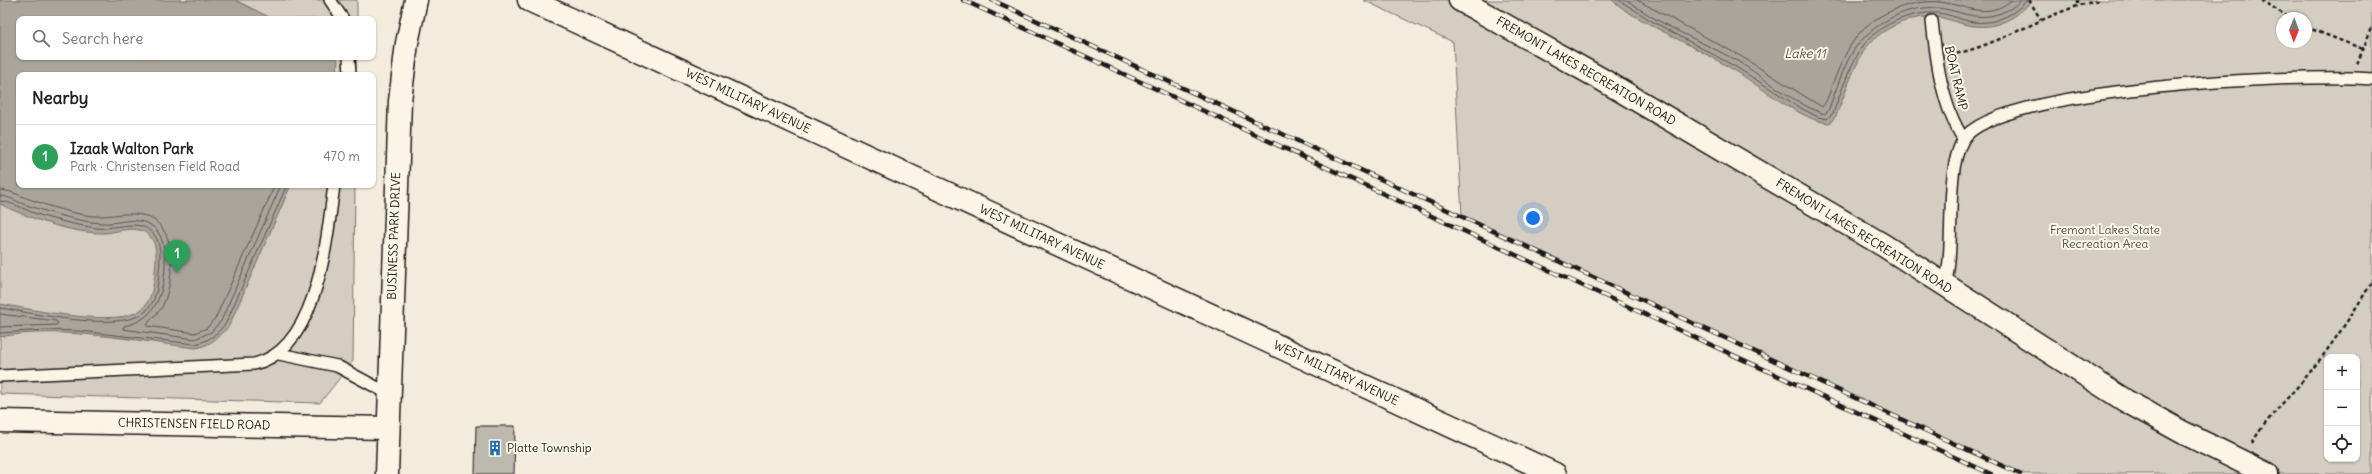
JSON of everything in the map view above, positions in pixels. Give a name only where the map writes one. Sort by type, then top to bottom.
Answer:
[{"type":"street","name":"BUSINESS PARK DRIVE","points":[[387,474],[400,102],[407,43],[416,0]]},
{"type":"street","name":"WEST MILITARY AVENUE","points":[[529,0],[1555,474]]},
{"type":"street","name":"FREMONT LAKES RECREATION ROAD","points":[[1460,0],[1601,79],[1883,245],[2126,401],[2267,474]]},
{"type":"street","name":"CHRISTENSEN FIELD ROAD","points":[[0,421],[388,428]]},
{"type":"lane","points":[[330,0],[341,16]]},
{"type":"lane","name":"BOAT RAMP","points":[[1932,21],[1937,58],[1949,110],[1952,121],[1963,138]]},
{"type":"lane","points":[[349,60],[350,72]]},
{"type":"lane","points":[[1945,286],[1951,255],[1955,163],[1963,138],[1980,126],[2026,109],[2132,90],[2253,79],[2322,77],[2372,79]]},
{"type":"lane","points":[[0,376],[254,364],[268,361],[279,354],[298,331],[310,305],[325,257],[334,188]]},
{"type":"lane","points":[[279,354],[337,366],[389,394]]},
{"type":"path","points":[[2029,0],[2041,20]]},
{"type":"path","points":[[2078,0],[2078,6]]},
{"type":"path","points":[[1937,58],[1975,49],[2041,20],[2078,6],[2101,0]]},
{"type":"path","points":[[2261,0],[2280,12]]},
{"type":"path","points":[[2312,29],[2363,49],[2372,27]]},
{"type":"path","points":[[2242,462],[2258,433],[2310,372],[2341,331],[2372,282]]},
{"type":"green space","points":[[0,0],[357,0],[357,16],[16,16],[16,60],[356,60],[356,72],[16,72],[16,188],[355,188],[353,361],[320,403],[0,394]]},
{"type":"green space","name":"Fremont Lakes State Recreation Area","points":[[1363,0],[2372,0],[2372,474],[2020,474],[1462,216],[1453,42]]},
{"type":"water","points":[[0,0],[235,0],[267,16],[16,16],[16,60],[338,61],[336,72],[16,72],[16,188],[290,188],[229,326],[210,343],[201,347],[196,348],[124,338],[72,333],[22,334],[0,337],[0,304],[52,313],[95,318],[131,315],[142,309],[152,292],[155,277],[156,251],[150,237],[146,233],[136,229],[105,233],[79,231],[37,220],[0,204]]},
{"type":"water","name":"Lake 11","points":[[1612,0],[2032,0],[2021,12],[1999,24],[1991,26],[1970,25],[1938,17],[1928,17],[1907,21],[1887,30],[1870,43],[1864,51],[1852,75],[1836,116],[1830,123],[1808,117],[1795,110],[1734,70],[1626,11]]},
{"type":"building","name":"Platte Township","points":[[476,426],[515,426],[514,474],[475,474]]},
{"type":"railway","points":[[963,0],[1991,474]]},
{"type":"railway","points":[[992,0],[2020,474]]},
{"type":"place","name":"Izaak Walton Park","points":[[177,273]]},
{"type":"place","name":"Platte Township","points":[[495,448]]}]
